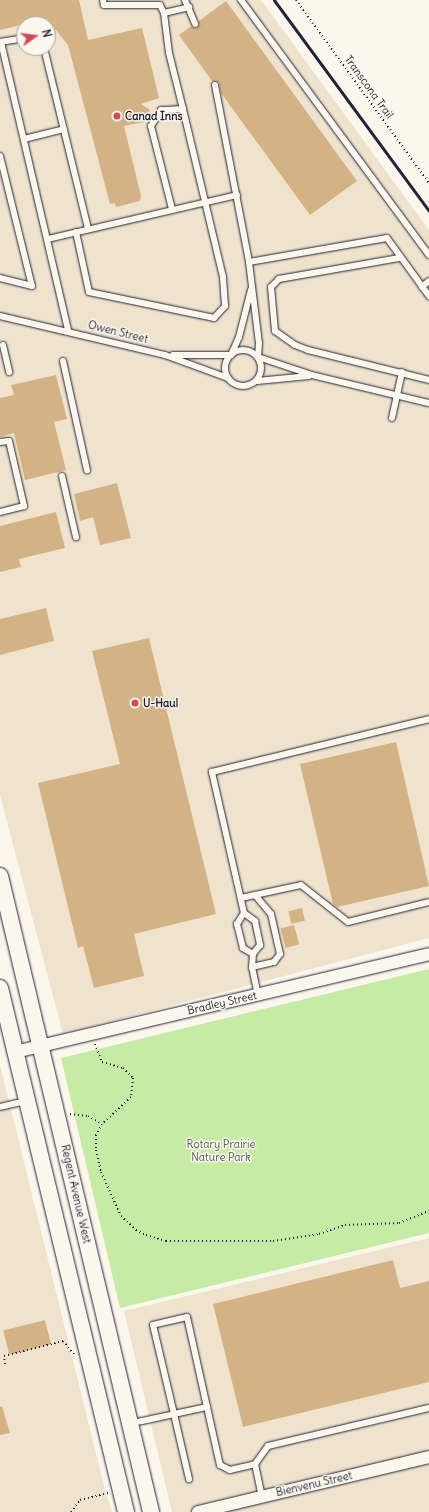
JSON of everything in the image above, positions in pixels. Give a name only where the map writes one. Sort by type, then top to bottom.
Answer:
[{"type":"main road","name":"Regent Avenue West","points":[[0,876],[151,1512]]},
{"type":"main road","points":[[0,988],[126,1512]]},
{"type":"street","name":"Bradley Street","points":[[15,1052],[429,954]]},
{"type":"street","name":"Bienvenu Street","points":[[198,1512],[429,1457]]},
{"type":"lane","points":[[76,232],[89,292],[214,318],[225,306],[223,278],[169,53],[164,13],[160,5],[104,5],[103,0]]},
{"type":"lane","points":[[185,0],[189,6],[195,24]]},
{"type":"lane","points":[[241,0],[429,255]]},
{"type":"lane","points":[[164,13],[189,6]]},
{"type":"lane","points":[[16,39],[0,42],[48,239],[68,331]]},
{"type":"lane","points":[[46,56],[88,229]]},
{"type":"lane","points":[[215,85],[237,195],[252,285],[260,343],[258,357],[262,367],[256,381],[312,375]]},
{"type":"lane","points":[[172,209],[150,126],[161,110],[182,110]]},
{"type":"lane","points":[[24,139],[64,128]]},
{"type":"lane","points":[[0,156],[32,286],[0,278]]},
{"type":"lane","points":[[48,239],[205,201],[237,195]]},
{"type":"lane","points":[[248,262],[387,238],[399,258],[429,296]]},
{"type":"lane","points":[[399,258],[279,279],[271,286],[275,331],[284,338],[308,350],[402,372],[429,380]]},
{"type":"lane","points":[[422,287],[429,282]]},
{"type":"lane","points":[[228,378],[225,366],[239,337],[252,285]]},
{"type":"lane","name":"Owen Street","points":[[0,316],[166,354],[228,378],[242,387],[256,381]]},
{"type":"lane","points":[[3,345],[9,372]]},
{"type":"lane","points":[[166,354],[231,355],[236,352],[248,350],[258,357],[312,375],[429,403]]},
{"type":"lane","points":[[63,361],[87,470]]},
{"type":"lane","points":[[392,418],[402,372]]},
{"type":"lane","points":[[0,442],[9,440],[24,506],[0,512]]},
{"type":"lane","points":[[62,476],[76,537]]},
{"type":"lane","points":[[258,995],[252,967],[253,954],[260,945],[255,921],[244,913],[212,772],[429,719]]},
{"type":"lane","points":[[241,898],[302,885],[348,922],[429,902]]},
{"type":"lane","points":[[252,967],[274,962],[280,954],[271,914],[255,895]]},
{"type":"lane","points":[[244,913],[237,924],[243,948],[253,954]]},
{"type":"lane","points":[[0,1107],[26,1101]]},
{"type":"lane","points":[[189,1479],[153,1325],[187,1317],[222,1468],[230,1470],[255,1464],[268,1446],[429,1408]]},
{"type":"lane","points":[[130,1423],[207,1407]]},
{"type":"lane","points":[[255,1464],[262,1497]]},
{"type":"path","name":"Transcona Trail","points":[[296,0],[429,183]]},
{"type":"path","points":[[94,1043],[102,1062],[123,1068],[133,1078],[134,1088],[131,1097],[102,1124],[96,1135],[96,1150],[112,1200],[122,1216],[136,1230],[166,1241],[232,1242],[298,1238],[345,1225],[399,1223],[429,1211]]},
{"type":"path","points":[[69,1114],[81,1114],[102,1124]]},
{"type":"path","points":[[5,1364],[4,1356],[64,1341],[75,1355]]},
{"type":"path","points":[[71,1512],[80,1500],[109,1493]]},
{"type":"shaded area","points":[[0,0],[261,0],[429,230],[429,938],[63,1034],[0,795]]},
{"type":"shaded area","points":[[0,1065],[105,1490],[112,1512],[0,1512]]},
{"type":"shaded area","points":[[429,1238],[429,1512],[172,1512],[124,1311]]},
{"type":"green space","name":"Rotary Prairie Nature Park","points":[[429,969],[429,1233],[120,1308],[61,1058]]},
{"type":"building","name":"Canad Inns","points":[[0,0],[79,0],[88,40],[142,28],[159,98],[141,104],[150,110],[144,122],[124,126],[141,196],[140,201],[116,207],[115,203],[110,204],[68,45],[56,30],[56,16],[16,16],[16,26],[0,30]]},
{"type":"building","points":[[226,1],[357,181],[310,215],[221,93],[219,82],[212,81],[179,35],[191,26],[197,28],[199,21]]},
{"type":"building","points":[[56,375],[67,419],[54,422],[66,470],[25,480],[14,433],[0,437],[0,398],[14,395],[11,385]]},
{"type":"building","points":[[117,483],[131,538],[100,545],[93,517],[80,521],[74,494]]},
{"type":"building","points":[[56,512],[65,548],[19,559],[21,567],[0,572],[0,526]]},
{"type":"building","points":[[46,608],[54,641],[0,655],[0,619]]},
{"type":"building","points":[[149,638],[216,914],[134,934],[144,976],[94,988],[83,946],[78,948],[38,783],[120,764],[92,651]]},
{"type":"building","points":[[396,742],[429,886],[337,907],[333,904],[300,764]]},
{"type":"building","points":[[302,908],[305,921],[291,924],[288,911]]},
{"type":"building","points":[[294,925],[299,944],[286,948],[280,929]]},
{"type":"building","points":[[393,1260],[400,1288],[429,1281],[429,1382],[243,1427],[213,1304]]},
{"type":"building","points":[[45,1320],[51,1344],[9,1355],[3,1330]]},
{"type":"building","points":[[2,1406],[10,1433],[0,1435],[0,1407]]},
{"type":"railway","points":[[274,0],[429,211]]},
{"type":"place","name":"Canad Inns","points":[[117,116]]},
{"type":"place","name":"U-Haul","points":[[135,703]]}]
